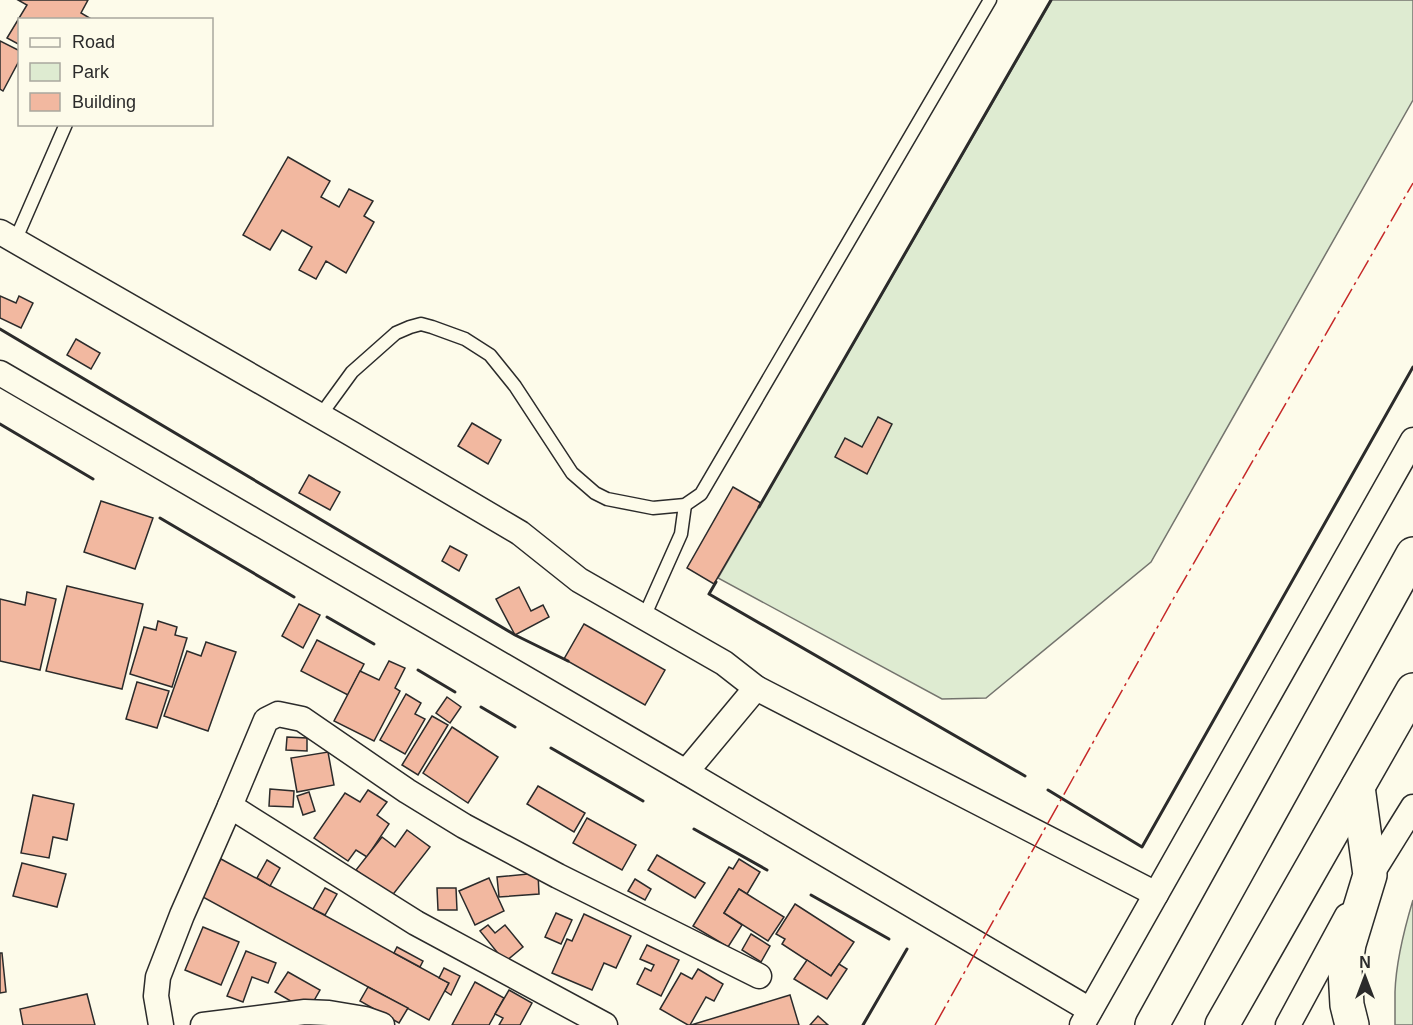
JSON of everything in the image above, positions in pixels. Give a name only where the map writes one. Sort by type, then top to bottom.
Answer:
[{"type":"main road","points":[[1152,1025],[1413,554]]},
{"type":"main road","points":[[1222,1025],[1413,690]]},
{"type":"main road","points":[[1352,1025],[1347,1005],[1345,970],[1349,944],[1370,875],[1358,787]]},
{"type":"street","points":[[8,237],[520,533],[579,580],[724,663],[756,688],[1156,894]]},
{"type":"street","points":[[0,373],[686,772],[1086,1018],[1413,440]]},
{"type":"street","points":[[686,772],[756,688]]},
{"type":"street","points":[[161,1025],[156,996],[158,977],[182,915],[266,720],[279,714],[302,719],[407,791],[464,826],[568,881],[759,976]]},
{"type":"street","points":[[230,806],[416,923],[605,1025]]},
{"type":"street","points":[[1288,1025],[1370,875],[1413,807]]},
{"type":"street","points":[[202,1025],[305,1012],[330,1013],[365,1019],[382,1025]]},
{"type":"lane","points":[[320,416],[352,372],[396,333],[420,324],[465,339],[490,355],[515,386],[572,473],[595,493],[608,499],[653,508],[685,505],[701,494],[990,0]]},
{"type":"lane","points":[[8,237],[65,126]]},
{"type":"lane","points":[[644,617],[681,534],[685,505]]},
{"type":"green space","points":[[1052,0],[1413,0],[1413,100],[1151,562],[986,698],[942,699],[718,578]]},
{"type":"green space","points":[[1413,900],[1413,1025],[1395,1025],[1397,969]]},
{"type":"building","points":[[18,0],[88,0],[81,13],[90,18],[19,18],[27,5]]},
{"type":"building","points":[[18,20],[18,44],[7,38]]},
{"type":"building","points":[[0,41],[18,50],[18,63],[3,91],[0,89]]},
{"type":"building","points":[[288,157],[330,181],[321,197],[339,207],[349,189],[373,201],[364,216],[374,222],[346,273],[326,261],[316,279],[299,270],[312,247],[282,230],[270,250],[243,235]]},
{"type":"building","points":[[0,296],[16,303],[19,296],[33,303],[21,328],[0,318]]},
{"type":"building","points":[[76,339],[100,353],[91,369],[67,355]]},
{"type":"building","points":[[878,417],[892,424],[867,474],[835,457],[845,438],[862,447]]},
{"type":"building","points":[[472,423],[501,440],[488,464],[458,446]]},
{"type":"building","points":[[309,475],[340,492],[330,510],[299,493]]},
{"type":"building","points":[[733,487],[761,503],[714,584],[687,568]]},
{"type":"building","points":[[101,501],[153,518],[135,569],[84,552]]},
{"type":"building","points":[[450,546],[467,555],[459,571],[442,561]]},
{"type":"building","points":[[67,586],[143,604],[122,689],[46,671]]},
{"type":"building","points":[[519,587],[531,611],[543,605],[549,617],[515,635],[496,599]]},
{"type":"building","points":[[27,592],[56,599],[40,670],[0,661],[0,599],[25,605]]},
{"type":"building","points":[[299,604],[320,615],[303,648],[282,636]]},
{"type":"building","points":[[158,621],[177,627],[175,635],[187,638],[172,687],[130,674],[144,627],[156,630]]},
{"type":"building","points":[[584,624],[665,670],[645,705],[564,659]]},
{"type":"building","points":[[317,640],[364,664],[348,695],[301,671]]},
{"type":"building","points":[[206,642],[236,652],[208,731],[164,716],[187,651],[201,656]]},
{"type":"building","points":[[389,661],[405,668],[395,688],[400,691],[374,741],[334,721],[360,671],[379,680]]},
{"type":"building","points":[[137,682],[169,691],[157,728],[126,719]]},
{"type":"building","points":[[406,694],[421,703],[415,714],[425,719],[405,754],[380,740]]},
{"type":"building","points":[[447,697],[461,707],[450,723],[436,713]]},
{"type":"building","points":[[432,716],[448,725],[418,775],[402,765]]},
{"type":"building","points":[[452,727],[498,757],[468,803],[423,773]]},
{"type":"building","points":[[287,737],[307,738],[307,751],[286,750]]},
{"type":"building","points":[[328,752],[334,785],[297,792],[291,758]]},
{"type":"building","points":[[538,786],[585,813],[574,832],[527,804]]},
{"type":"building","points":[[270,789],[294,791],[293,807],[269,806]]},
{"type":"building","points":[[368,790],[387,802],[377,815],[389,824],[367,857],[356,850],[348,861],[314,838],[345,793],[360,802]]},
{"type":"building","points":[[309,792],[315,811],[303,815],[297,796]]},
{"type":"building","points":[[33,795],[74,804],[67,840],[53,837],[49,858],[21,853]]},
{"type":"building","points":[[587,818],[636,845],[622,870],[573,843]]},
{"type":"building","points":[[407,830],[430,847],[391,897],[356,870],[382,837],[395,847]]},
{"type":"building","points":[[657,855],[705,883],[695,898],[648,870]]},
{"type":"building","points":[[221,859],[449,983],[429,1020],[201,896]]},
{"type":"building","points":[[739,859],[760,872],[747,894],[739,889],[724,913],[742,925],[728,947],[693,926],[729,867],[733,869]]},
{"type":"building","points":[[267,860],[280,868],[270,886],[257,878]]},
{"type":"building","points":[[22,863],[66,874],[57,907],[13,896]]},
{"type":"building","points":[[538,873],[539,894],[499,897],[497,877]]},
{"type":"building","points":[[489,878],[504,911],[475,925],[459,891]]},
{"type":"building","points":[[635,879],[651,889],[645,900],[628,891]]},
{"type":"building","points":[[325,888],[337,894],[325,915],[313,909]]},
{"type":"building","points":[[437,888],[456,888],[457,910],[438,910]]},
{"type":"building","points":[[739,889],[784,917],[768,941],[724,913]]},
{"type":"building","points":[[795,904],[854,942],[831,976],[782,944],[785,939],[776,934]]},
{"type":"building","points":[[556,913],[572,920],[561,944],[545,937]]},
{"type":"building","points":[[584,914],[631,936],[616,968],[604,963],[592,990],[552,973],[567,939],[572,941]]},
{"type":"building","points":[[488,925],[495,933],[505,925],[523,947],[505,962],[480,931]]},
{"type":"building","points":[[203,927],[239,942],[221,985],[185,970]]},
{"type":"building","points":[[751,934],[770,946],[761,962],[742,950]]},
{"type":"building","points":[[647,945],[679,960],[661,996],[637,984],[645,968],[651,971],[654,965],[640,959]]},
{"type":"building","points":[[397,947],[423,961],[420,967],[394,953]]},
{"type":"building","points":[[246,951],[276,963],[268,983],[252,977],[243,1002],[227,996]]},
{"type":"building","points":[[0,953],[2,953],[6,992],[0,993]]},
{"type":"building","points":[[807,960],[831,976],[839,964],[847,969],[827,999],[794,979]]},
{"type":"building","points":[[444,968],[460,976],[451,995],[445,991],[449,983],[439,978]]},
{"type":"building","points":[[698,969],[723,984],[714,1001],[706,997],[688,1025],[660,1009],[681,973],[692,979]]},
{"type":"building","points":[[288,972],[320,990],[308,1011],[275,992]]},
{"type":"building","points":[[475,982],[504,998],[489,1025],[452,1025]]},
{"type":"building","points":[[368,987],[408,1008],[399,1023],[360,1001]]},
{"type":"building","points":[[509,990],[532,1003],[520,1025],[499,1025],[503,1018],[495,1014]]},
{"type":"building","points":[[87,994],[95,1025],[23,1025],[20,1009]]},
{"type":"building","points":[[790,995],[799,1025],[691,1025]]},
{"type":"building","points":[[818,1016],[828,1025],[810,1025]]},
{"type":"wall","points":[[759,507],[1051,0]]},
{"type":"wall","points":[[0,329],[515,635],[568,661]]},
{"type":"wall","points":[[1048,790],[1142,847],[1413,367]]},
{"type":"wall","points":[[0,424],[93,479]]},
{"type":"wall","points":[[160,518],[294,597]]},
{"type":"wall","points":[[716,582],[709,594],[1025,776]]},
{"type":"wall","points":[[327,617],[374,644]]},
{"type":"wall","points":[[418,670],[455,692]]},
{"type":"wall","points":[[481,707],[515,727]]},
{"type":"wall","points":[[551,748],[643,801]]},
{"type":"wall","points":[[694,829],[767,870]]},
{"type":"wall","points":[[811,895],[889,939]]},
{"type":"wall","points":[[863,1025],[907,949]]},
{"type":"power","points":[[935,1025],[1176,594],[1413,183]]}]
